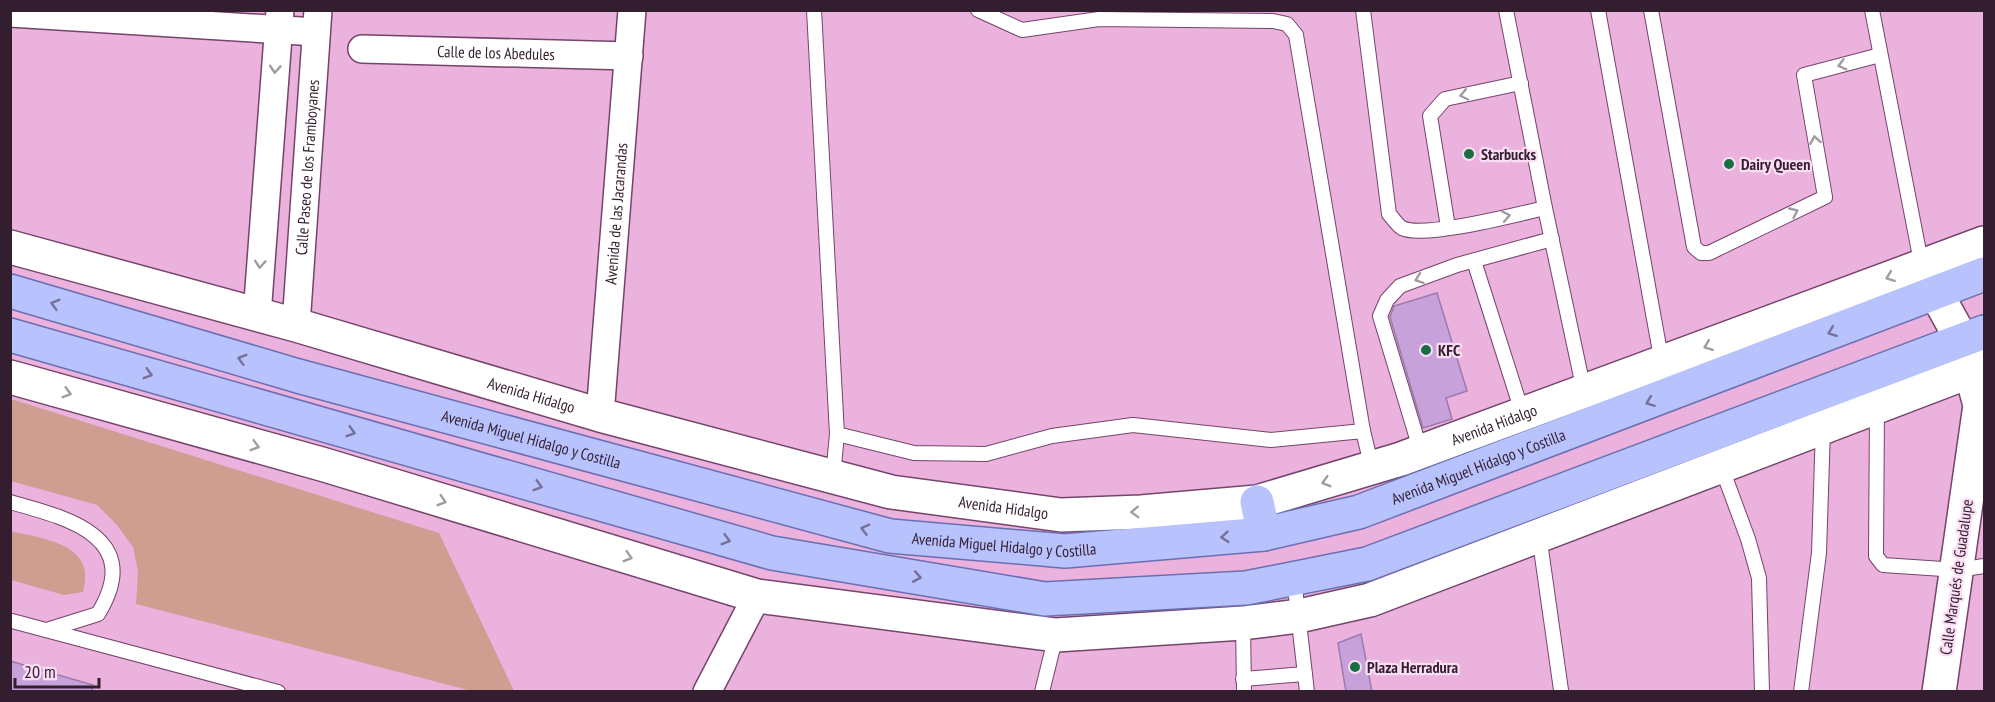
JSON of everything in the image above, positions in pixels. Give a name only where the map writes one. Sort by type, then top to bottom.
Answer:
[{"type":"main road","name":"Avenida Miguel Hidalgo y Costilla","points":[[10,291],[298,376],[890,536],[1065,551],[1264,534],[1359,512],[1929,279],[1984,274]]},
{"type":"main road","points":[[10,335],[772,553],[1045,599],[1246,588],[1367,564],[1973,336]]},
{"type":"main road","points":[[1257,502],[1264,534]]},
{"type":"street","name":"Avenida de las Jacarandas","points":[[600,415],[632,10]]},
{"type":"street","points":[[10,13],[317,21]]},
{"type":"street","points":[[256,315],[279,20]]},
{"type":"street","name":"Calle Paseo de los Framboyanes","points":[[296,325],[317,21]]},
{"type":"street","name":"Calle de los Abedules","points":[[362,49],[629,56]]},
{"type":"street","points":[[265,204],[304,203]]},
{"type":"street","name":"Avenida Hidalgo","points":[[10,248],[296,325],[600,415],[891,492],[1060,515],[1141,512],[1257,502],[1421,452],[1662,364],[1929,279],[1984,243]]},
{"type":"street","name":"Calle Marqués de Guadalupe","points":[[1929,279],[1973,336],[1980,405],[1971,568],[1939,692]]},
{"type":"street","points":[[17,381],[325,465],[757,596],[1056,635],[1243,623],[1299,616],[1370,600],[1978,369]]},
{"type":"street","points":[[707,692],[757,596]]},
{"type":"lane","points":[[814,10],[837,434],[833,476]]},
{"type":"lane","points":[[978,10],[1022,30],[1099,19],[1273,21],[1287,24],[1296,35],[1363,431],[1372,468]]},
{"type":"lane","points":[[1363,10],[1389,214],[1400,227],[1412,231],[1448,227],[1545,208]]},
{"type":"lane","points":[[1506,10],[1545,208],[1585,393]]},
{"type":"lane","points":[[1598,10],[1662,364]]},
{"type":"lane","points":[[1651,10],[1694,247],[1701,253],[1709,253],[1825,198],[1804,75],[1880,55]]},
{"type":"lane","points":[[1872,10],[1929,279]]},
{"type":"lane","points":[[1448,227],[1430,116],[1445,99],[1521,83]]},
{"type":"lane","points":[[1421,452],[1380,316],[1387,300],[1400,286],[1474,261],[1552,239]]},
{"type":"lane","points":[[1474,261],[1522,415]]},
{"type":"lane","points":[[1877,407],[1876,556],[1883,565],[1971,568]]},
{"type":"lane","points":[[837,434],[914,453],[986,454],[1052,436],[1133,425],[1270,440],[1363,431]]},
{"type":"lane","points":[[1801,692],[1819,553],[1823,428]]},
{"type":"lane","points":[[1721,466],[1748,539],[1759,578],[1762,692]]},
{"type":"lane","points":[[10,502],[63,517],[89,529],[107,550],[111,570],[110,594],[98,614],[48,630]]},
{"type":"lane","points":[[1539,535],[1561,690]]},
{"type":"lane","points":[[1294,579],[1307,692]]},
{"type":"lane","points":[[12,621],[278,692]]},
{"type":"lane","points":[[1243,623],[1244,685],[1305,674]]},
{"type":"lane","points":[[1042,692],[1056,635]]},
{"type":"shaded area","points":[[11,399],[439,533],[514,691],[472,691],[136,604],[138,571],[133,547],[117,525],[97,505],[11,481]]},
{"type":"shaded area","points":[[10,531],[52,541],[65,546],[75,554],[82,563],[85,576],[83,592],[64,595],[11,580]]},
{"type":"building","name":"KFC","points":[[1437,293],[1467,391],[1446,398],[1452,419],[1423,428],[1390,317],[1394,306]]},
{"type":"building","name":"Plaza Herradura","points":[[1361,634],[1372,692],[1346,692],[1338,643]]},
{"type":"building","points":[[10,661],[93,685],[92,692],[10,692]]},
{"type":"place","name":"Starbucks","points":[[1469,154]]},
{"type":"place","name":"Dairy Queen","points":[[1729,164]]},
{"type":"place","name":"KFC","points":[[1426,350]]},
{"type":"place","name":"Plaza Herradura","points":[[1355,667]]}]
